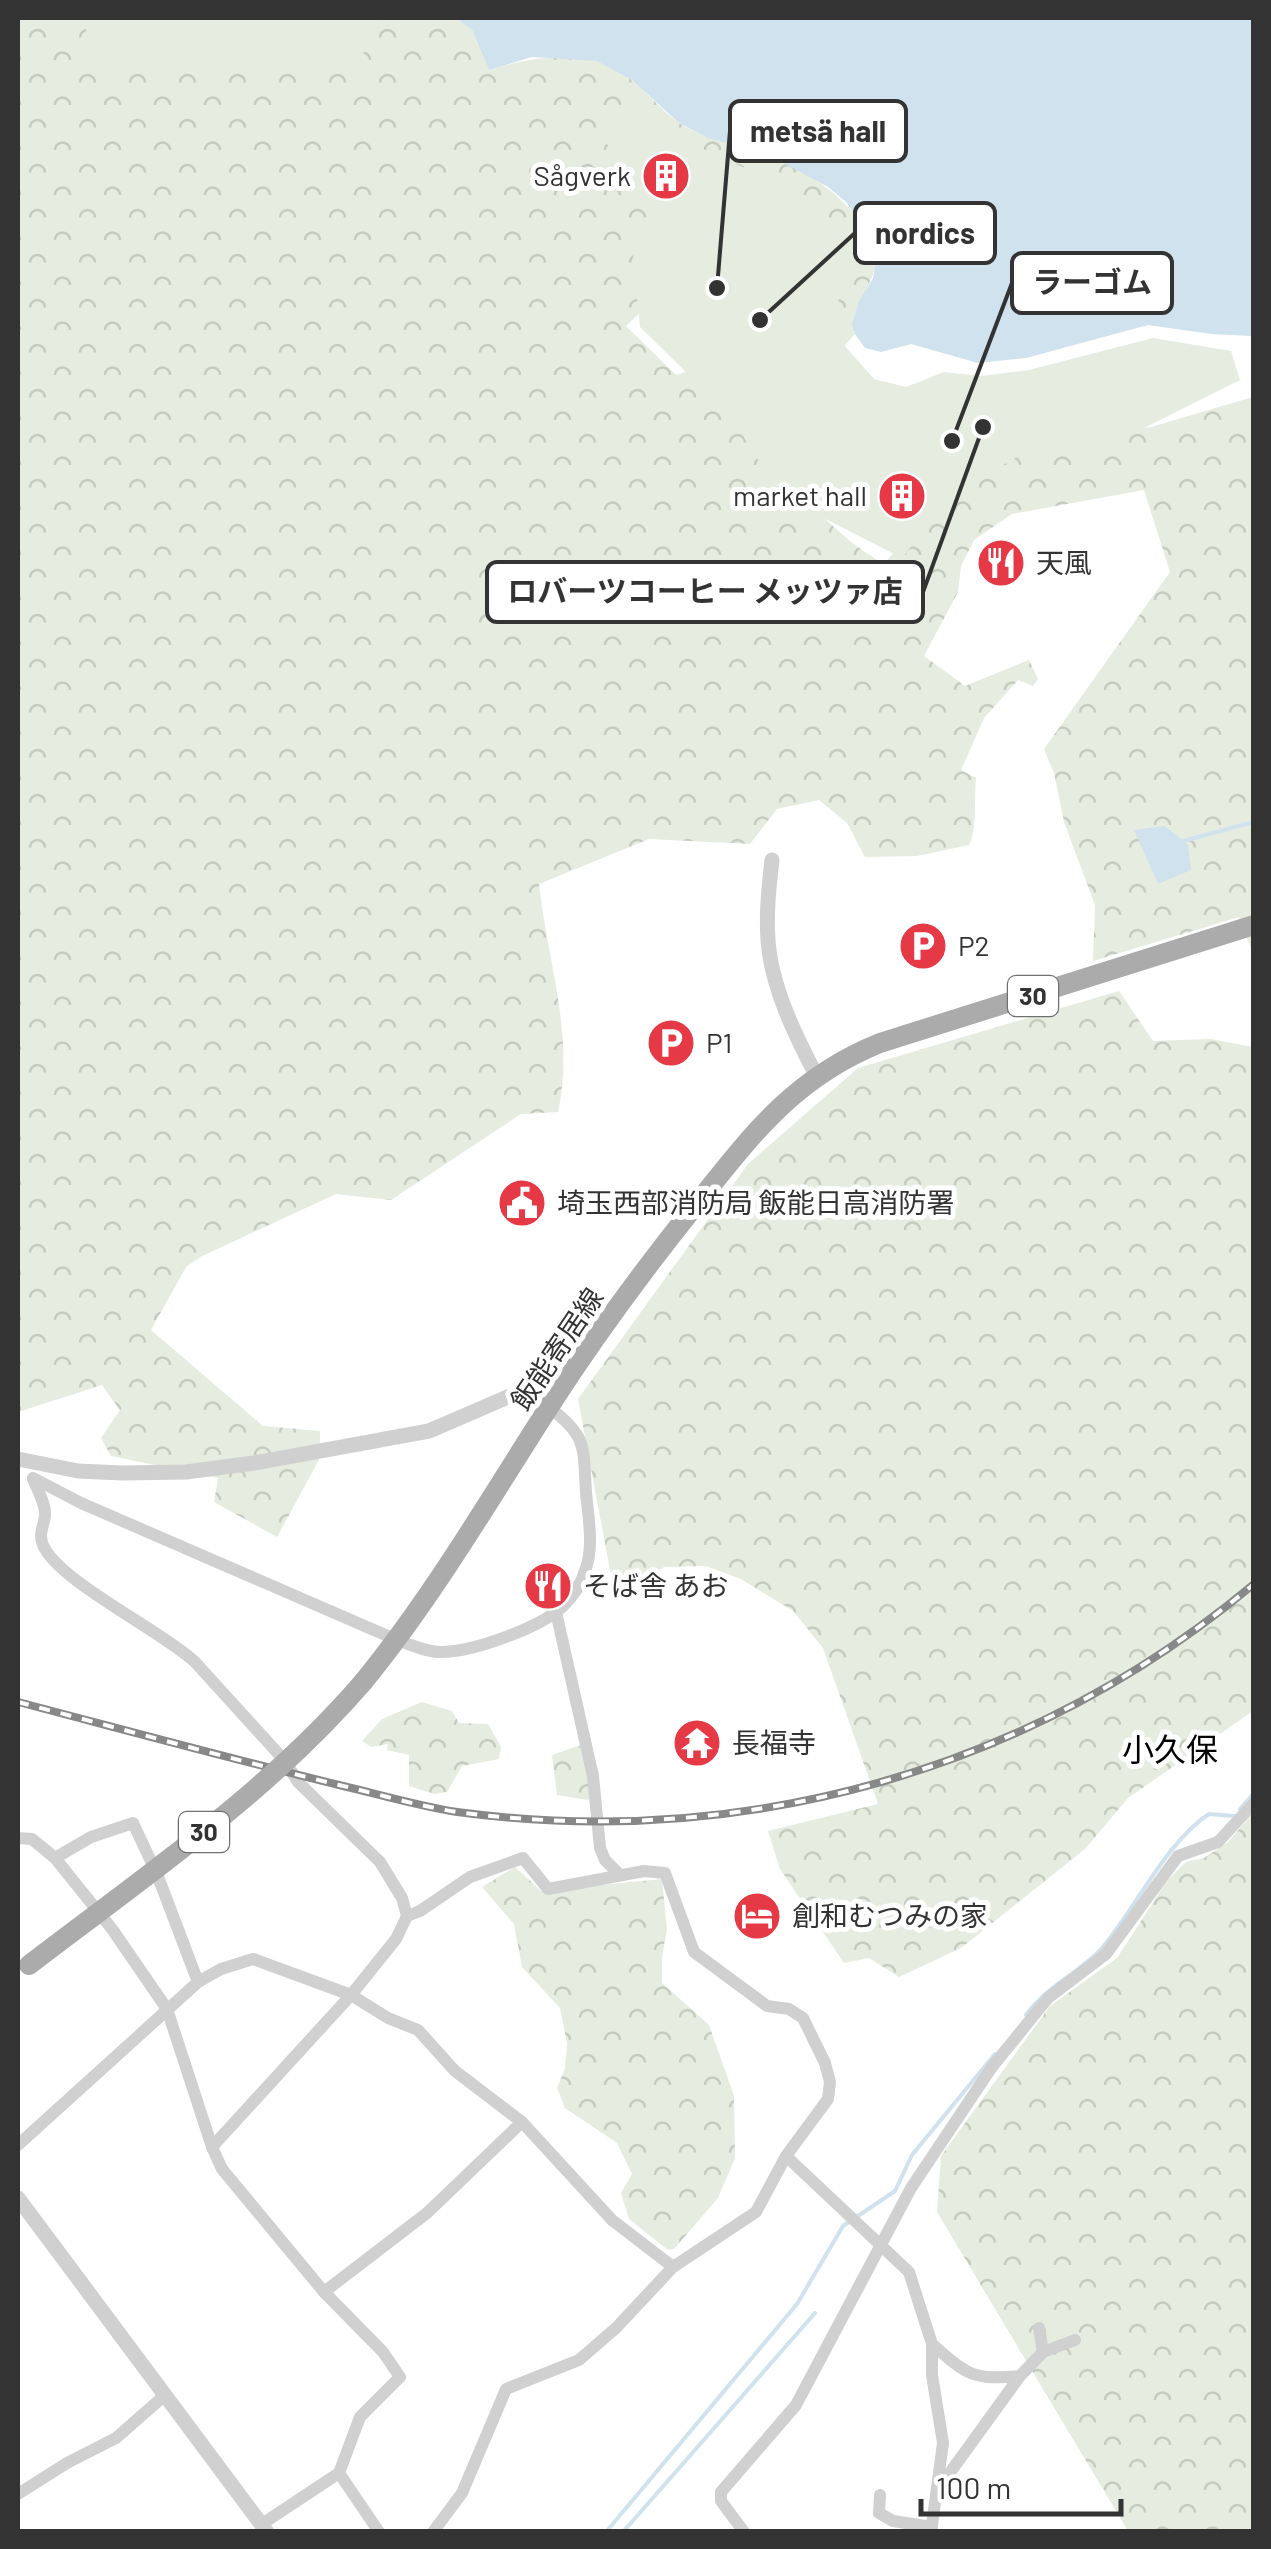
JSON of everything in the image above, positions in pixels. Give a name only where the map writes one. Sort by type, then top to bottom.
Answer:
[{"type":"main road","name":"飯能寄居線","points":[[23,1970],[231,1811],[300,1750],[364,1682],[422,1608],[549,1407],[663,1246],[779,1105],[816,1076],[880,1043],[1254,925]]},
{"type":"street","points":[[772,860],[769,952],[784,1004],[816,1076]]},
{"type":"street","points":[[518,1393],[526,1394],[569,1422],[583,1442],[590,1544],[586,1568],[578,1586],[556,1612],[533,1625],[456,1651],[438,1653],[398,1640],[81,1503],[34,1479],[22,1460],[78,1472],[186,1472],[382,1442],[428,1431],[518,1393]]},
{"type":"street","points":[[34,1479],[46,1513],[40,1532],[48,1554],[85,1587],[181,1648],[195,1662],[285,1761],[298,1782],[371,1852],[402,1898],[407,1916],[396,1940],[351,1995],[212,2147]]},
{"type":"street","points":[[556,1612],[593,1776],[600,1848],[620,1875]]},
{"type":"street","points":[[744,2532],[721,2501],[721,2492],[796,2405],[911,2188],[992,2067],[1048,1998],[1106,1954],[1178,1856],[1218,1842],[1254,1803]]},
{"type":"street","points":[[55,1858],[91,1837],[133,1823],[158,1874],[198,1982]]},
{"type":"street","points":[[18,1838],[32,1839],[55,1858],[112,1929],[167,2009],[222,2168],[400,2377],[360,2418],[339,2473],[265,2528],[18,2198]]},
{"type":"street","points":[[407,1916],[470,1878],[523,1858],[548,1889],[620,1875],[665,1873],[694,1952],[767,2006],[789,2008],[802,2018],[826,2063],[830,2082],[828,2099],[786,2156],[756,2212],[673,2266],[616,2328],[579,2360],[506,2390],[462,2493],[433,2532]]},
{"type":"street","points":[[18,2145],[198,1982],[253,1959],[351,1995],[388,2018],[418,2030],[455,2071],[522,2122],[612,2220],[673,2266]]},
{"type":"street","points":[[324,2292],[427,2213],[522,2122]]},
{"type":"street","points":[[786,2156],[909,2272],[932,2344],[932,2375],[944,2444],[932,2529],[893,2521],[879,2513],[880,2496]]},
{"type":"street","points":[[1039,2328],[1043,2352]]},
{"type":"street","points":[[940,2486],[1020,2376],[1043,2352],[1075,2340]]},
{"type":"street","points":[[932,2344],[968,2374],[987,2378],[1020,2376]]},
{"type":"street","points":[[18,2494],[116,2438],[164,2396]]},
{"type":"street","points":[[339,2473],[379,2532]]},
{"type":"green space","points":[[18,18],[456,18],[472,30],[489,70],[555,57],[608,64],[681,124],[767,155],[814,179],[853,212],[876,254],[872,277],[857,310],[855,334],[831,361],[658,219],[669,285],[626,326],[676,375],[710,364],[766,447],[808,500],[856,546],[884,564],[969,467],[1077,436],[1151,427],[1253,397],[1253,954],[1239,917],[1093,961],[1095,905],[1064,822],[1054,773],[1044,749],[1170,572],[1144,490],[1012,514],[974,540],[961,566],[958,592],[924,656],[965,686],[1029,660],[1038,679],[1033,686],[1018,680],[984,718],[961,770],[976,778],[969,845],[917,856],[865,857],[847,823],[819,800],[777,809],[750,844],[649,839],[539,884],[562,1026],[558,1112],[521,1114],[391,1200],[336,1194],[186,1267],[151,1330],[263,1426],[320,1431],[320,1458],[277,1537],[214,1502],[218,1478],[111,1456],[101,1438],[120,1410],[102,1385],[18,1412]]},
{"type":"green space","points":[[89,18],[378,18],[359,64],[79,60]]},
{"type":"green space","points":[[628,105],[717,157],[782,182],[860,246],[828,327],[874,379],[906,387],[944,372],[981,376],[1029,370],[1153,338],[1231,351],[1240,380],[1122,439],[1019,456],[955,492],[902,558],[781,496],[730,415],[640,327],[633,254],[653,223],[632,174],[601,137]]},
{"type":"green space","points":[[1119,991],[1153,1041],[1211,1039],[1253,1047],[1253,1711],[1128,1798],[1085,1849],[961,1948],[899,1977],[869,1958],[844,1963],[780,1869],[768,1831],[878,1804],[823,1648],[793,1611],[741,1579],[706,1566],[664,1567],[615,1597],[578,1399],[748,1164],[858,1068]]},
{"type":"green space","points":[[422,1702],[452,1711],[459,1723],[488,1724],[501,1747],[499,1759],[462,1766],[447,1792],[434,1794],[409,1786],[409,1755],[387,1750],[388,1744],[371,1747],[362,1741],[382,1719]]},
{"type":"green space","points":[[581,1745],[592,1795],[588,1800],[557,1795],[552,1755]]},
{"type":"green space","points":[[1253,1813],[1253,2531],[1128,2531],[937,2212],[941,2156],[1050,2006],[1117,1958],[1167,1881],[1186,1862],[1204,1858],[1228,1842]]},
{"type":"green space","points":[[515,1867],[541,1891],[662,1879],[667,1929],[662,1983],[709,2025],[734,2096],[735,2158],[718,2198],[674,2249],[668,2250],[629,2219],[621,2193],[632,2174],[617,2143],[565,2108],[557,2088],[565,2068],[567,2043],[560,2008],[522,1967],[514,1924],[482,1887]]},
{"type":"water","points":[[456,18],[1253,18],[1252,336],[1148,325],[1026,358],[978,363],[911,344],[881,352],[865,348],[852,324],[859,301],[873,278],[877,255],[846,202],[828,187],[767,154],[708,138],[679,123],[632,80],[597,61],[532,57],[489,70],[472,30]]},
{"type":"water","points":[[1165,826],[1188,845],[1191,870],[1158,884],[1134,830]]},
{"type":"waterway","points":[[1183,841],[1254,822]]},
{"type":"waterway","points":[[1240,1809],[1254,1793]]},
{"type":"waterway","points":[[1026,2015],[1102,1948],[1165,1858],[1194,1826],[1209,1814],[1234,1816]]},
{"type":"waterway","points":[[606,2532],[797,2304],[843,2226],[895,2191],[912,2155],[995,2054]]},
{"type":"waterway","points":[[623,2532],[815,2313]]},
{"type":"railway","points":[[18,1702],[457,1812],[565,1821],[672,1819],[777,1806],[880,1782],[980,1748],[1076,1704],[1167,1649],[1254,1584]]},
{"type":"place","name":"Sågverk","points":[[666,176]]},
{"type":"place","name":"metsä hall","points":[[717,288]]},
{"type":"place","name":"nordics","points":[[760,320]]},
{"type":"place","name":"ロバーツコーヒー メッツァ店","points":[[983,427]]},
{"type":"place","name":"ラーゴム","points":[[952,441]]},
{"type":"place","name":"market hall","points":[[902,496]]},
{"type":"place","name":"天風","points":[[1001,563]]},
{"type":"place","name":"P2","points":[[923,946]]},
{"type":"place","name":"P1","points":[[671,1043]]},
{"type":"place","name":"埼玉西部消防局 飯能日高消防署","points":[[522,1203]]},
{"type":"place","name":"そば舎 あお","points":[[548,1586]]},
{"type":"place","name":"長福寺","points":[[697,1743]]},
{"type":"place","name":"創和むつみの家","points":[[757,1916]]},
{"type":"district","name":"小久保","points":[[1170,1750]]}]
